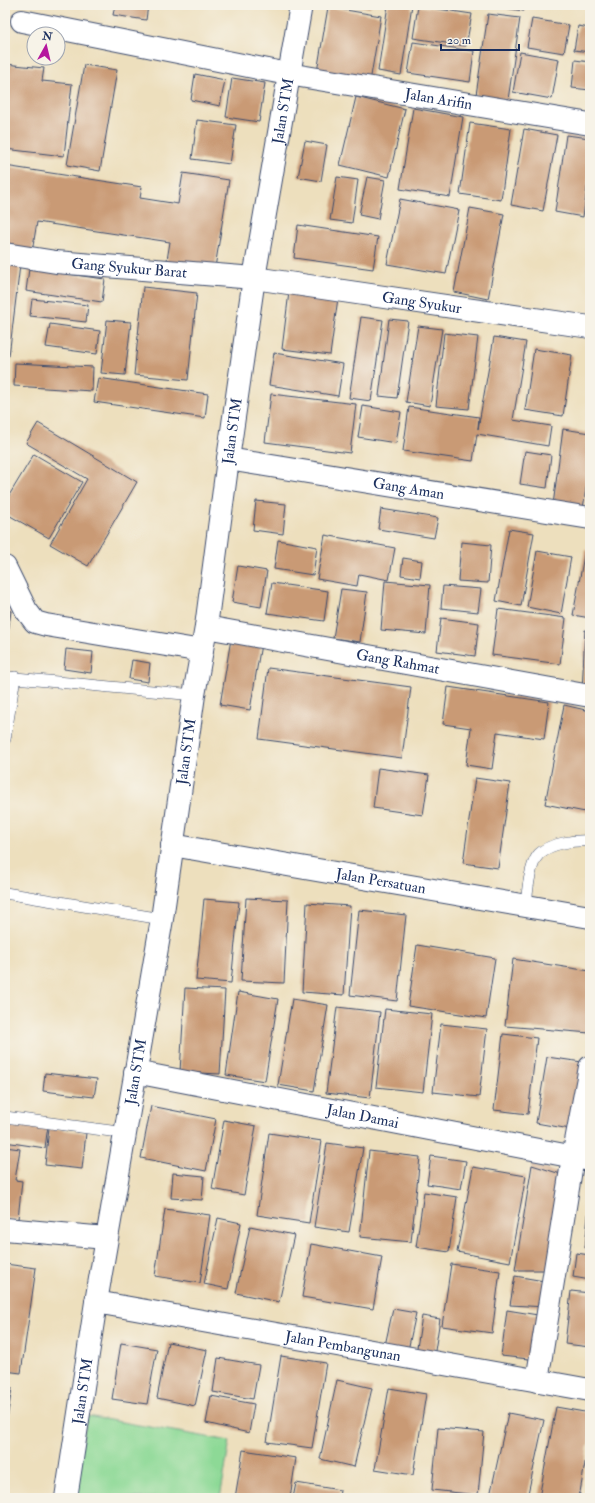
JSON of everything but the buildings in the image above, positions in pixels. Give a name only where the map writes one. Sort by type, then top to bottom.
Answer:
[{"type":"street","name":"Jalan STM","points":[[66,1498],[106,1238],[126,1133],[135,1072],[162,919],[194,695],[206,627],[254,278],[301,5]]},
{"type":"street","name":"Jalan Arifin","points":[[22,22],[288,74],[590,124]]},
{"type":"street","name":"Gang Syukur Barat","points":[[5,254],[56,262],[254,278]]},
{"type":"street","name":"Gang Syukur","points":[[254,278],[590,327]]},
{"type":"street","name":"Gang Aman","points":[[228,459],[590,518]]},
{"type":"street","points":[[5,567],[26,610],[35,622],[202,651]]},
{"type":"street","name":"Gang Rahmat","points":[[206,627],[590,696]]},
{"type":"street","name":"Jalan Persatuan","points":[[172,845],[590,917]]},
{"type":"street","points":[[537,1381],[582,1159],[590,1067]]},
{"type":"street","name":"Jalan Damai","points":[[135,1072],[582,1159]]},
{"type":"street","points":[[5,1229],[106,1238]]},
{"type":"street","name":"Jalan Pembangunan","points":[[96,1302],[590,1390]]},
{"type":"lane","points":[[5,739],[10,677],[194,695]]},
{"type":"lane","points":[[526,906],[533,866],[538,854],[549,848],[565,843],[590,841]]},
{"type":"lane","points":[[5,893],[162,919]]},
{"type":"lane","points":[[5,1117],[126,1133]]},
{"type":"green space","points":[[87,1416],[230,1441],[220,1498],[73,1498]]}]
